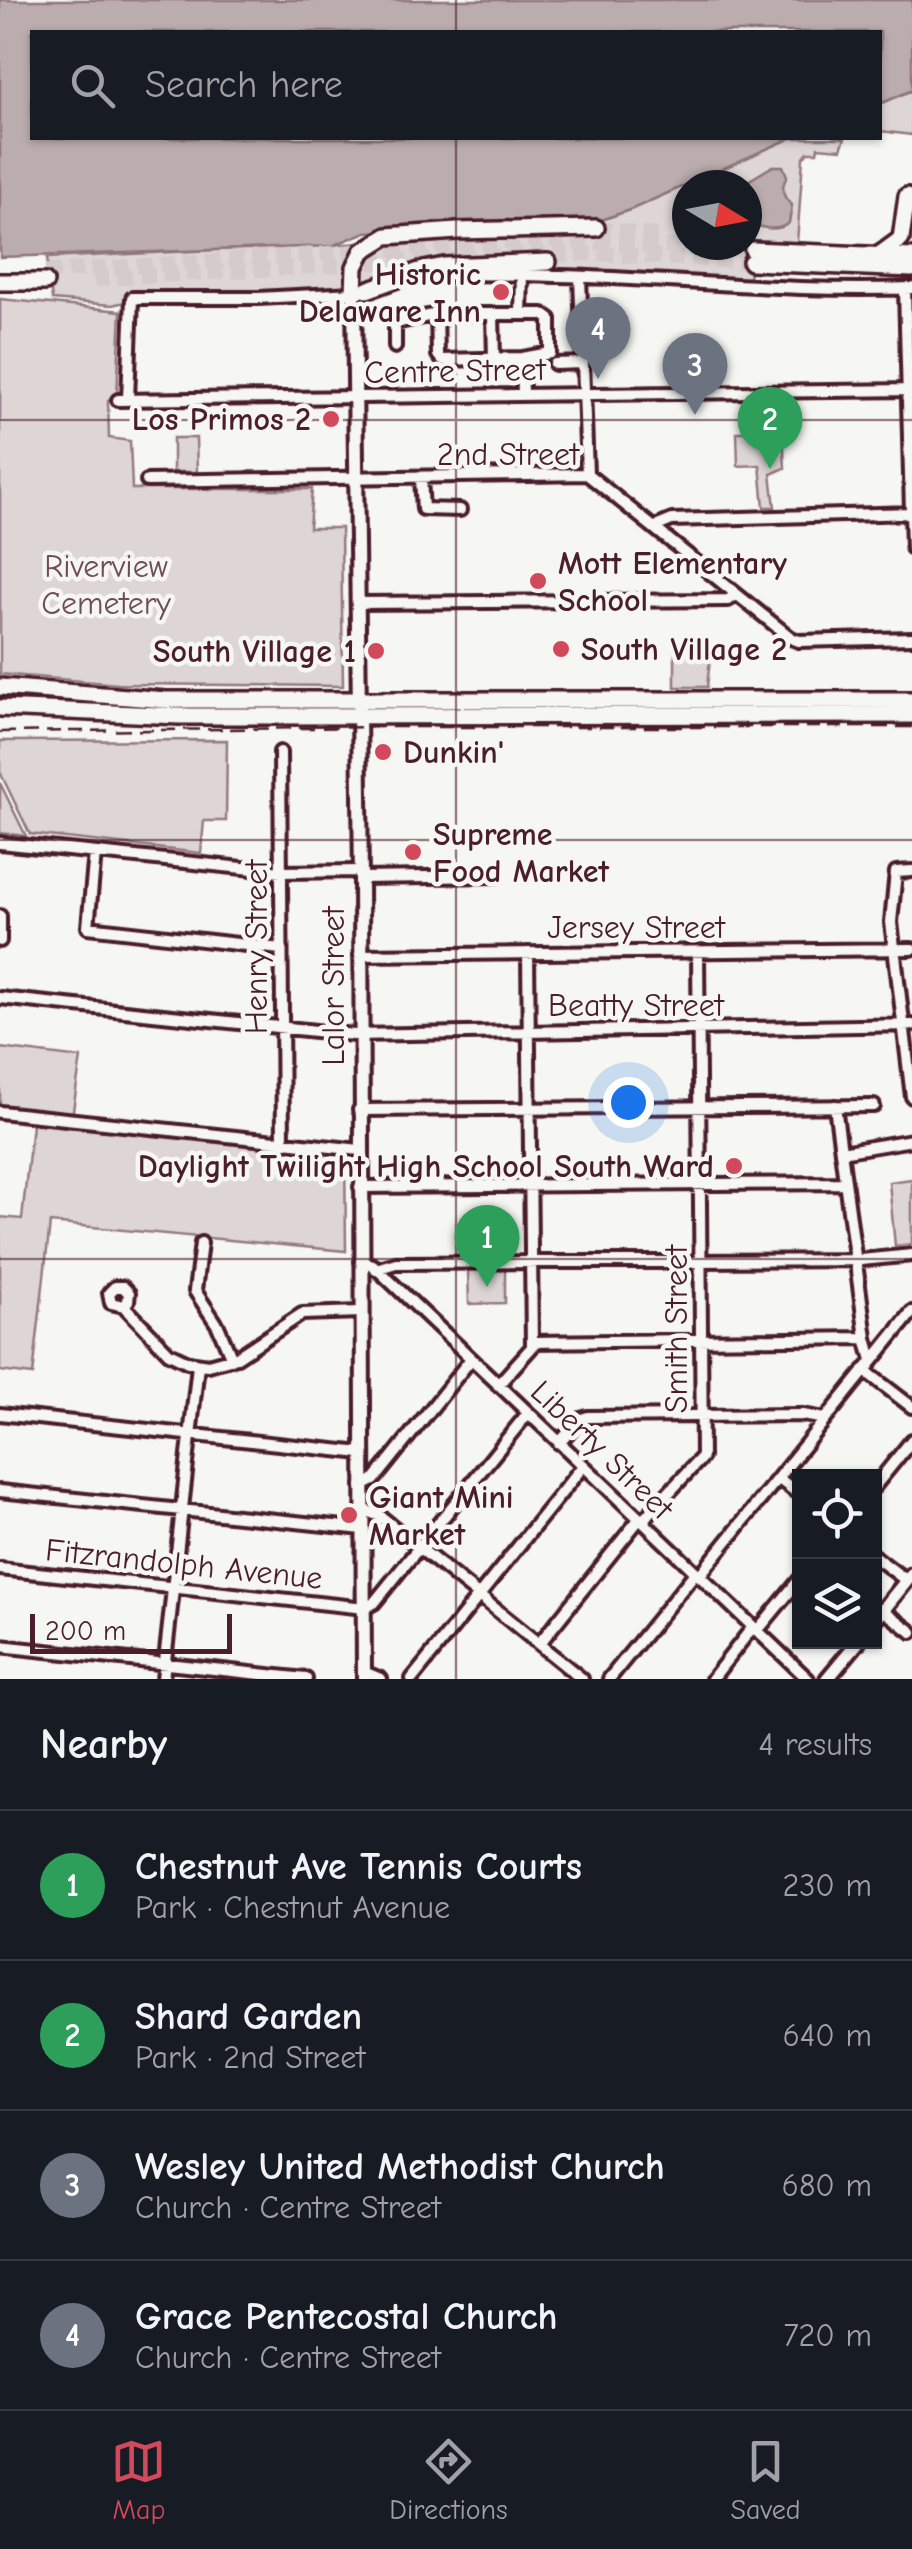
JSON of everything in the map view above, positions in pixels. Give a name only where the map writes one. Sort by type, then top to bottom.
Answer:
[{"type":"highway","points":[[878,256],[901,240],[907,196],[912,236]]},
{"type":"highway","points":[[548,262],[444,266],[419,270],[360,291],[354,267],[363,252],[387,236],[596,228]]},
{"type":"highway","points":[[912,258],[752,256],[912,269]]},
{"type":"highway","points":[[0,272],[45,277],[0,282]]},
{"type":"highway","points":[[0,687],[112,698],[358,708],[912,715]]},
{"type":"highway","points":[[5,709],[132,716],[358,708],[912,700]]},
{"type":"main road","name":"Lalor Street","points":[[360,291],[356,398],[364,1675]]},
{"type":"main road","points":[[882,1612],[909,1578]]},
{"type":"main road","points":[[827,1679],[852,1649]]},
{"type":"street","points":[[360,291],[434,276],[522,275],[908,289],[912,548]]},
{"type":"street","points":[[522,275],[522,314]]},
{"type":"street","points":[[580,277],[586,474]]},
{"type":"street","name":"Centre Street","points":[[360,291],[258,298],[140,296],[130,301],[123,400],[910,390]]},
{"type":"street","points":[[395,347],[394,323],[437,314],[522,314],[548,316],[551,349],[546,356],[442,360],[438,355],[437,314]]},
{"type":"street","points":[[494,314],[494,359]]},
{"type":"street","points":[[522,358],[523,395]]},
{"type":"street","points":[[555,364],[582,363]]},
{"type":"street","name":"2nd Street","points":[[146,481],[586,474],[796,640],[912,638]]},
{"type":"street","points":[[421,479],[423,509],[460,510]]},
{"type":"street","points":[[655,527],[672,520],[912,513]]},
{"type":"street","points":[[358,602],[728,600],[736,595]]},
{"type":"street","name":"Henry Street","points":[[280,752],[283,1142]]},
{"type":"street","points":[[0,843],[281,872],[496,876]]},
{"type":"street","points":[[96,853],[88,927],[281,950]]},
{"type":"street","points":[[912,871],[896,872],[890,910],[908,1026],[912,1097]]},
{"type":"street","points":[[0,941],[1,920]]},
{"type":"street","name":"Jersey Street","points":[[360,955],[912,948]]},
{"type":"street","name":"Smith Street","points":[[539,1644],[640,1520],[700,1460],[698,952]]},
{"type":"street","points":[[498,1385],[532,1350],[528,953]]},
{"type":"street","name":"Beatty Street","points":[[0,998],[360,1033],[908,1026]]},
{"type":"street","points":[[835,1106],[872,1360]]},
{"type":"street","points":[[360,1110],[874,1106]]},
{"type":"street","points":[[0,1112],[360,1150]]},
{"type":"street","points":[[842,1152],[912,1140]]},
{"type":"street","points":[[360,1187],[845,1183]]},
{"type":"street","points":[[200,1243],[195,1291],[218,1326],[232,1359]]},
{"type":"street","points":[[376,1269],[396,1263],[856,1260],[912,1255]]},
{"type":"street","name":"Liberty Street","points":[[361,1261],[376,1269],[808,1679]]},
{"type":"street","points":[[124,1306],[169,1353],[198,1364],[232,1359],[302,1314],[361,1312]]},
{"type":"street","points":[[609,1679],[912,1312]]},
{"type":"street","points":[[532,1342],[866,1338]]},
{"type":"street","points":[[362,1486],[374,1480],[470,1358]]},
{"type":"street","points":[[163,1679],[198,1364]]},
{"type":"street","points":[[864,1370],[912,1407]]},
{"type":"street","points":[[363,1608],[374,1603],[528,1413]]},
{"type":"street","points":[[0,1414],[362,1453]]},
{"type":"street","points":[[559,1443],[584,1418],[825,1418]]},
{"type":"street","points":[[882,1477],[912,1440]]},
{"type":"street","points":[[412,1679],[582,1466]]},
{"type":"street","points":[[778,1478],[792,1489]]},
{"type":"street","points":[[0,1492],[363,1530]]},
{"type":"street","points":[[362,1509],[374,1512],[582,1679]]},
{"type":"street","points":[[879,1559],[909,1578]]},
{"type":"street","name":"Fitzrandolph Avenue","points":[[0,1570],[363,1608]]},
{"type":"street","points":[[712,1679],[792,1588]]},
{"type":"street","points":[[882,1617],[912,1632]]},
{"type":"street","points":[[0,1646],[306,1679]]},
{"type":"street","points":[[364,1675],[381,1679]]},
{"type":"green space","points":[[912,90],[912,135],[882,131],[882,103]]},
{"type":"green space","points":[[787,140],[844,140],[841,149],[818,147],[817,152],[808,152],[803,158],[797,243],[762,241],[762,170],[719,170]]},
{"type":"green space","points":[[672,191],[672,260],[751,260],[749,279],[548,271],[549,260],[369,284],[358,277],[359,265],[378,242],[596,222]]},
{"type":"green space","points":[[364,243],[345,291],[271,290],[258,298],[129,301],[112,305],[52,300],[47,258]]},
{"type":"green space","name":"Riverview Cemetery","points":[[0,299],[121,311],[117,395],[108,401],[109,438],[130,441],[132,489],[312,489],[309,528],[341,528],[343,686],[118,684],[0,674]]},
{"type":"green space","points":[[783,431],[785,468],[771,474],[775,507],[764,507],[760,465],[738,466],[737,432]]},
{"type":"green space","points":[[173,438],[196,438],[197,472],[173,472]]},
{"type":"green space","points":[[675,650],[711,650],[707,687],[675,687]]},
{"type":"green space","points":[[227,740],[226,821],[204,821],[201,853],[30,834],[0,772],[0,741]]},
{"type":"green space","points":[[0,783],[26,836],[0,833]]},
{"type":"green space","points":[[0,1048],[81,1058],[72,1117],[345,1148],[346,1251],[50,1223],[33,1375],[0,1371],[0,1217],[22,1219],[33,1115],[0,1111]]},
{"type":"green space","points":[[912,1179],[912,1244],[895,1246],[889,1182]]},
{"type":"green space","points":[[468,1270],[505,1270],[505,1303],[469,1304]]},
{"type":"shaded area","points":[[0,0],[912,0],[912,90],[882,103],[882,30],[30,30],[30,140],[787,140],[719,170],[672,170],[672,191],[596,222],[366,232],[332,246],[0,257]]},
{"type":"shaded area","points":[[783,166],[787,176],[783,191],[792,205],[789,223],[784,226],[762,227],[762,173]]},
{"type":"tunnel","points":[[596,228],[658,236]]},
{"type":"tunnel","points":[[45,272],[531,240],[672,246]]},
{"type":"tunnel","points":[[94,279],[532,254],[751,262]]},
{"type":"railway","points":[[0,732],[912,727]]},
{"type":"place","name":"Historic Delaware Inn","points":[[501,292]]},
{"type":"place","name":"Grace Pentecostal Church","points":[[598,379]]},
{"type":"place","name":"Wesley United Methodist Church","points":[[695,415]]},
{"type":"place","name":"Los Primos 2","points":[[331,419]]},
{"type":"place","name":"Shard Garden","points":[[770,469]]},
{"type":"place","name":"Mott Elementary School","points":[[538,581]]},
{"type":"place","name":"South Village 2","points":[[561,649]]},
{"type":"place","name":"South Village 1","points":[[376,651]]},
{"type":"place","name":"Dunkin'","points":[[383,752]]},
{"type":"place","name":"Supreme Food Market","points":[[413,852]]},
{"type":"place","name":"Daylight Twilight High School South Ward","points":[[734,1166]]},
{"type":"place","name":"Chestnut Ave Tennis Courts","points":[[487,1287]]},
{"type":"place","name":"Giant Mini Market","points":[[349,1515]]}]
